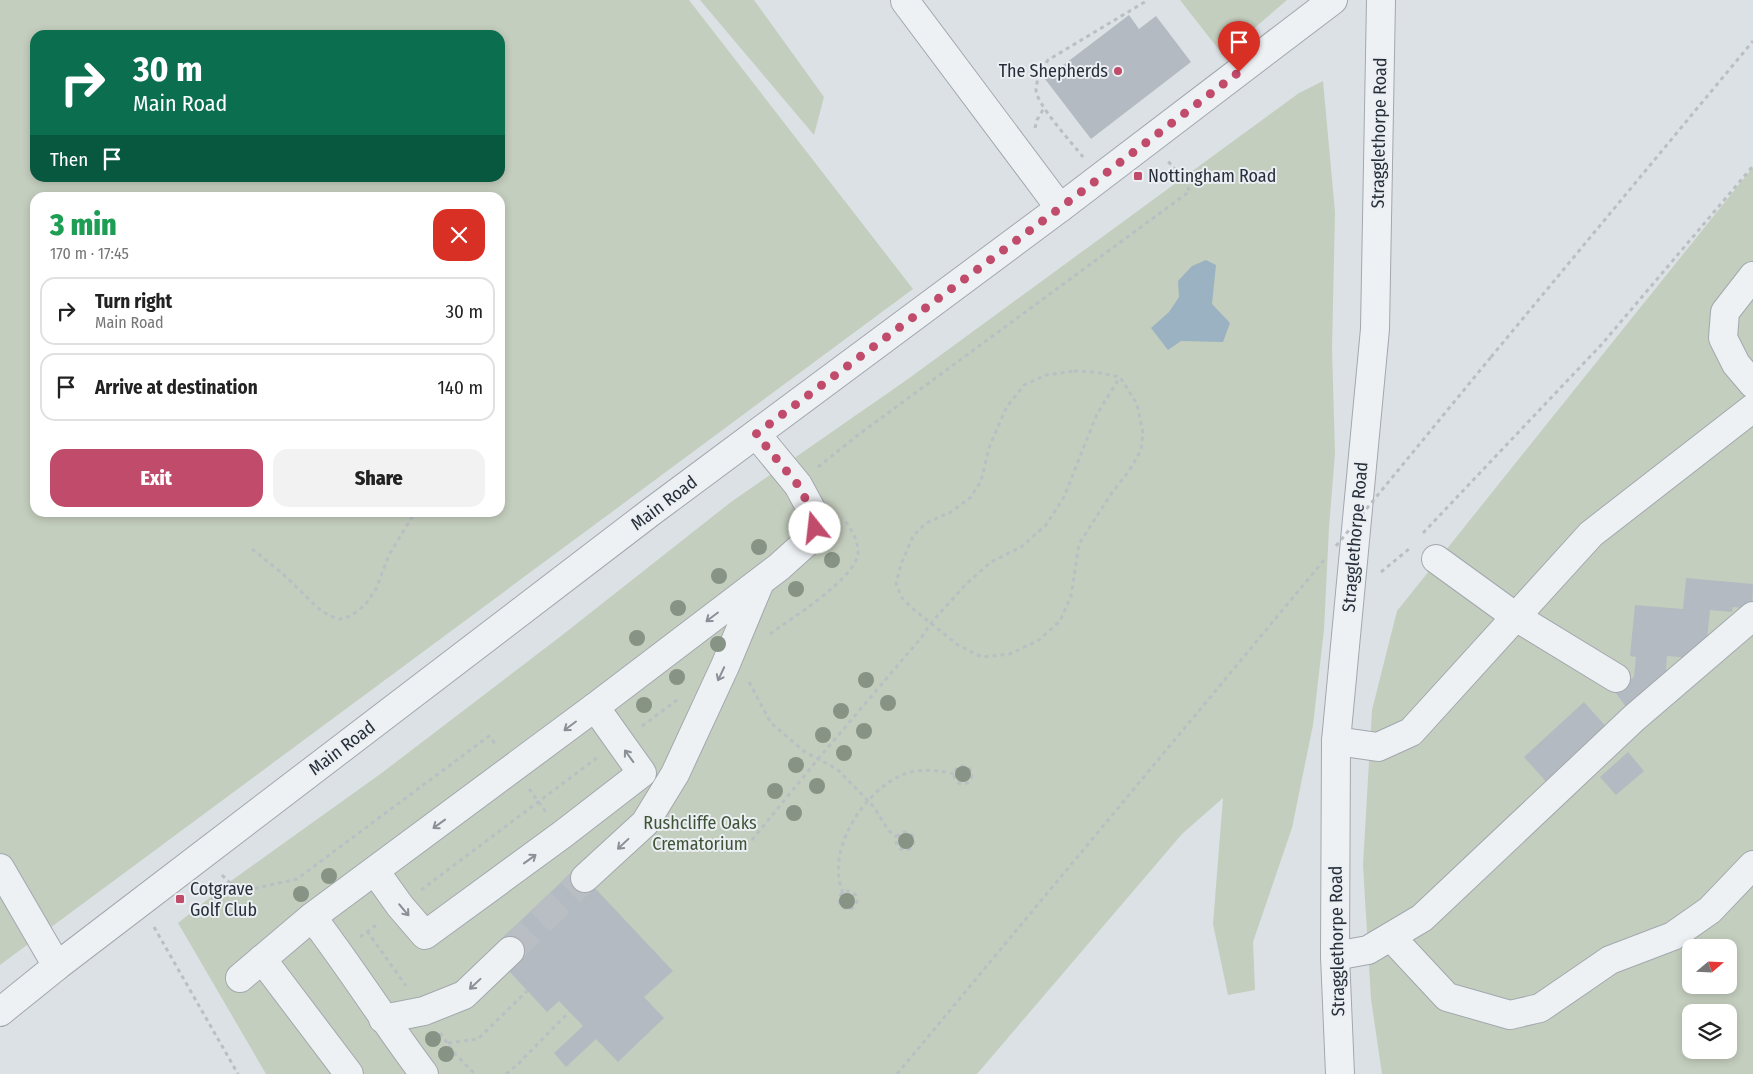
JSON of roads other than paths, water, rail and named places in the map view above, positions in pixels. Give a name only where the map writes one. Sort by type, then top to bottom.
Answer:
[{"type":"street","name":"Main Road","points":[[0,1012],[140,902],[650,512],[1060,208],[1333,0]]},
{"type":"street","name":"Stragglethorpe Road","points":[[1340,1074],[1335,956],[1336,741],[1375,328],[1381,0]]},
{"type":"street","points":[[904,1],[1060,208]]},
{"type":"street","points":[[1753,276],[1725,312],[1723,338],[1736,364],[1753,384]]},
{"type":"street","points":[[1336,741],[1378,747],[1411,732],[1591,534],[1753,408]]},
{"type":"street","points":[[240,978],[312,917],[780,567],[809,540],[815,528],[811,509],[798,485],[756,434]]},
{"type":"street","points":[[1426,551],[1516,616],[1616,678]]},
{"type":"street","points":[[586,878],[645,823],[676,774],[725,666],[760,581]]},
{"type":"street","points":[[1335,956],[1368,950],[1422,918],[1634,718],[1753,616]]},
{"type":"street","points":[[375,871],[400,906],[425,935],[563,834],[642,774],[595,707]]},
{"type":"street","points":[[1391,937],[1447,997],[1510,1015],[1540,1008],[1610,960],[1673,936],[1710,910],[1753,865]]},
{"type":"street","points":[[0,868],[57,966]]},
{"type":"street","points":[[312,917],[339,953],[383,1020],[424,1074]]},
{"type":"street","points":[[383,1020],[424,1011],[464,995],[510,951]]},
{"type":"street","points":[[262,959],[349,1074]]},
{"type":"water","points":[[1206,260],[1216,265],[1212,304],[1230,323],[1223,342],[1181,341],[1168,350],[1151,328],[1169,312],[1179,297],[1178,281],[1192,266]]},
{"type":"tunnel","points":[[510,951],[585,878]]},
{"type":"place","name":"The Shepherds","points":[[1118,71]]},
{"type":"place","name":"Nottingham Road","points":[[1138,176]]},
{"type":"place","name":"Cotgrave Golf Club","points":[[180,899]]},
{"type":"park label","name":"Rushcliffe Oaks Crematorium","points":[[700,833]]}]
